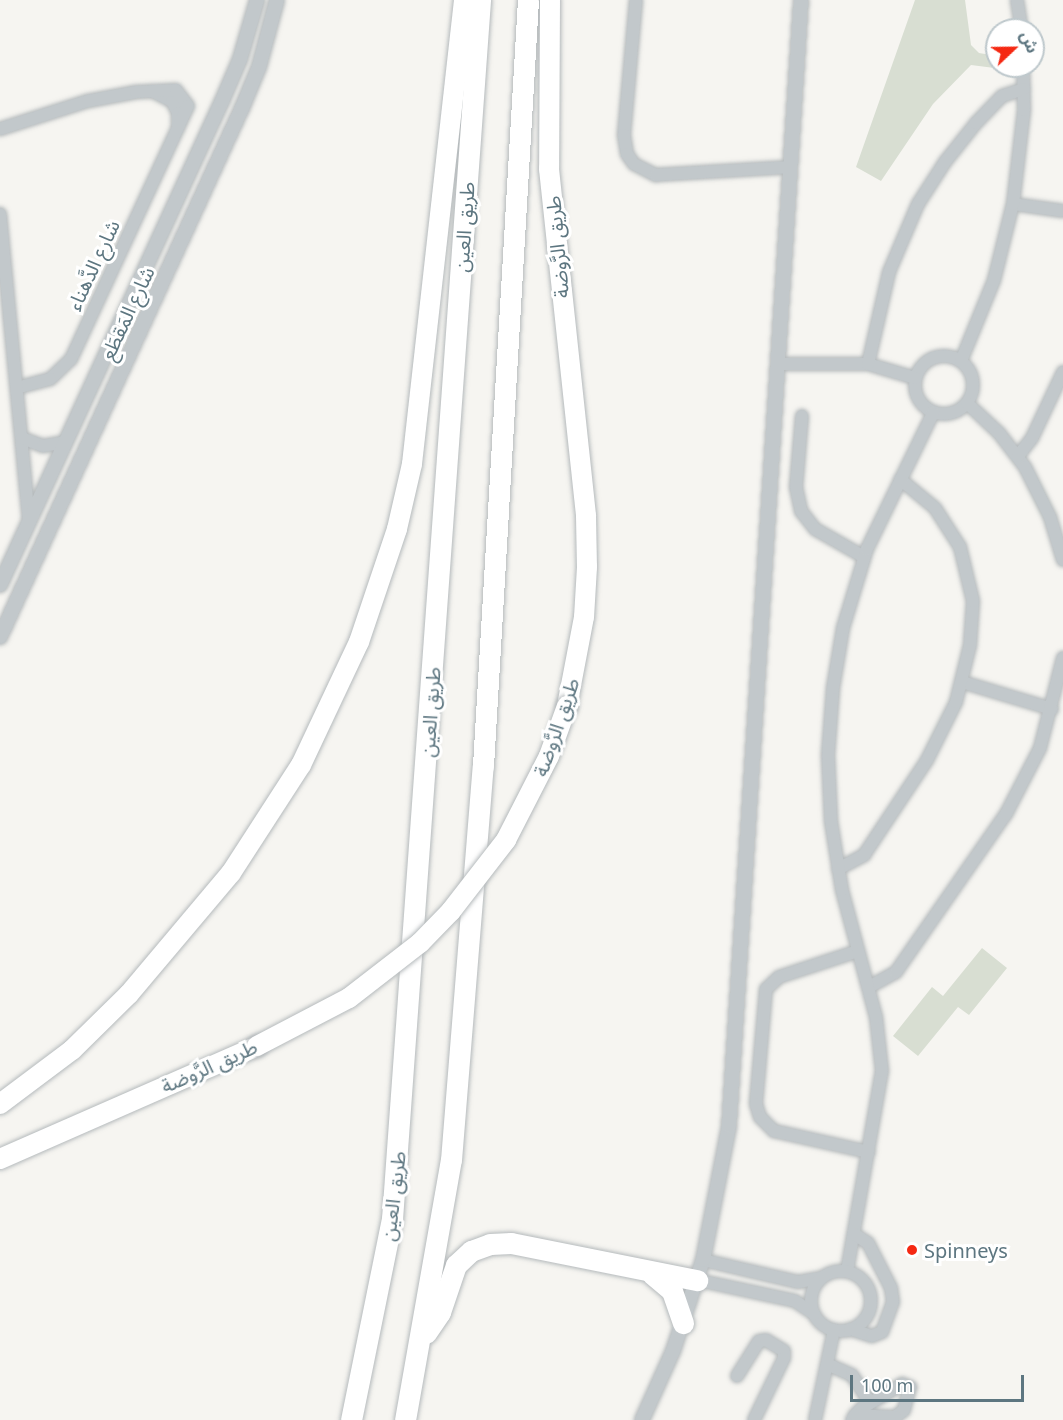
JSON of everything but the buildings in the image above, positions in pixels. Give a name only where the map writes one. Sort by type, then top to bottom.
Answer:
[{"type":"highway","points":[[0,1104],[72,1050],[129,994],[231,873],[302,765],[359,642],[397,529],[412,464],[464,0]]},
{"type":"highway","name":"طريق العين","points":[[351,1420],[392,1219],[480,0]]},
{"type":"highway","points":[[405,1420],[452,1160],[483,766],[528,0]]},
{"type":"highway","name":"طريق الرَّوضة","points":[[0,1160],[256,1046],[349,998],[412,950],[451,911],[483,874],[523,811],[567,706],[584,617],[586,516],[556,253],[548,106],[550,0]]},
{"type":"highway","points":[[548,106],[557,0]]},
{"type":"highway","points":[[421,1338],[436,1320],[456,1265],[471,1251],[490,1244],[511,1243],[646,1271],[700,1270]]},
{"type":"highway","points":[[646,1271],[669,1285],[683,1323]]},
{"type":"street","name":"شارع المَقطَع","points":[[0,585],[240,59],[257,0]]},
{"type":"street","name":"شارع المَقطَع","points":[[0,637],[242,108],[277,0]]},
{"type":"street","points":[[636,0],[624,141],[634,164],[656,176],[678,172],[790,167]]},
{"type":"street","points":[[642,1420],[683,1323],[700,1270],[729,1126],[801,0]]},
{"type":"street","points":[[1017,0],[1020,18]]},
{"type":"street","points":[[961,361],[994,280],[1013,204],[1024,78]]},
{"type":"street","name":"شارع الدَّهناء","points":[[0,129],[104,97],[171,88],[184,96],[188,111],[71,359],[50,379],[16,388]]},
{"type":"street","points":[[868,364],[889,272],[918,204],[976,123],[1002,96],[1024,89]]},
{"type":"street","points":[[1013,204],[1063,211]]},
{"type":"street","points":[[0,214],[29,522]]},
{"type":"street","points":[[140,280],[147,279],[157,294]]},
{"type":"street","points":[[945,356],[961,361],[972,381],[967,403],[955,412],[933,413],[916,395],[915,378],[930,359],[945,356]]},
{"type":"street","points":[[778,364],[868,364],[915,378]]},
{"type":"street","points":[[1018,456],[1032,438],[1063,372]]},
{"type":"street","points":[[967,403],[1018,456],[1043,499],[1063,560]]},
{"type":"street","points":[[847,1272],[882,1071],[879,1032],[837,868],[828,788],[829,721],[841,637],[864,557],[933,413]]},
{"type":"street","points":[[802,416],[796,487],[801,511],[815,529],[864,557]]},
{"type":"street","points":[[22,438],[43,446],[65,442]]},
{"type":"street","points":[[837,868],[859,859],[874,841],[936,743],[962,682],[973,601],[965,560],[945,521],[923,496],[900,479]]},
{"type":"street","points":[[868,987],[896,972],[978,856],[1030,769],[1052,709],[1063,658]]},
{"type":"street","points":[[962,682],[1052,709]]},
{"type":"street","points":[[858,951],[779,977],[766,989],[756,1104],[760,1117],[774,1131],[869,1152]]},
{"type":"street","points":[[700,1270],[745,1291],[800,1303],[834,1330],[850,1329],[872,1336],[886,1329],[893,1302],[887,1279],[865,1239],[854,1234]]},
{"type":"street","points":[[700,1270],[749,1271],[798,1282],[847,1272],[862,1280],[870,1295],[868,1312],[850,1329]]},
{"type":"street","points":[[745,1291],[751,1279],[749,1271]]},
{"type":"street","points":[[862,1280],[869,1276],[887,1279]]},
{"type":"street","points":[[814,1314],[811,1299],[821,1278]]},
{"type":"street","points":[[815,1420],[834,1330]]},
{"type":"street","points":[[737,1376],[759,1341],[766,1340],[784,1351],[784,1358],[754,1420]]},
{"type":"street","points":[[827,1364],[852,1375],[870,1403]]},
{"type":"street","points":[[902,1384],[910,1387],[904,1410],[895,1417],[854,1417],[870,1403],[902,1384]]},
{"type":"shaded area","points":[[915,0],[965,0],[971,45],[979,53],[985,54],[985,67],[971,65],[933,104],[881,181],[856,167]]},
{"type":"shaded area","points":[[982,948],[1007,968],[969,1015],[958,1007],[918,1056],[893,1036],[932,987],[943,996]]},
{"type":"place","name":"Spinneys","points":[[912,1250]]}]
